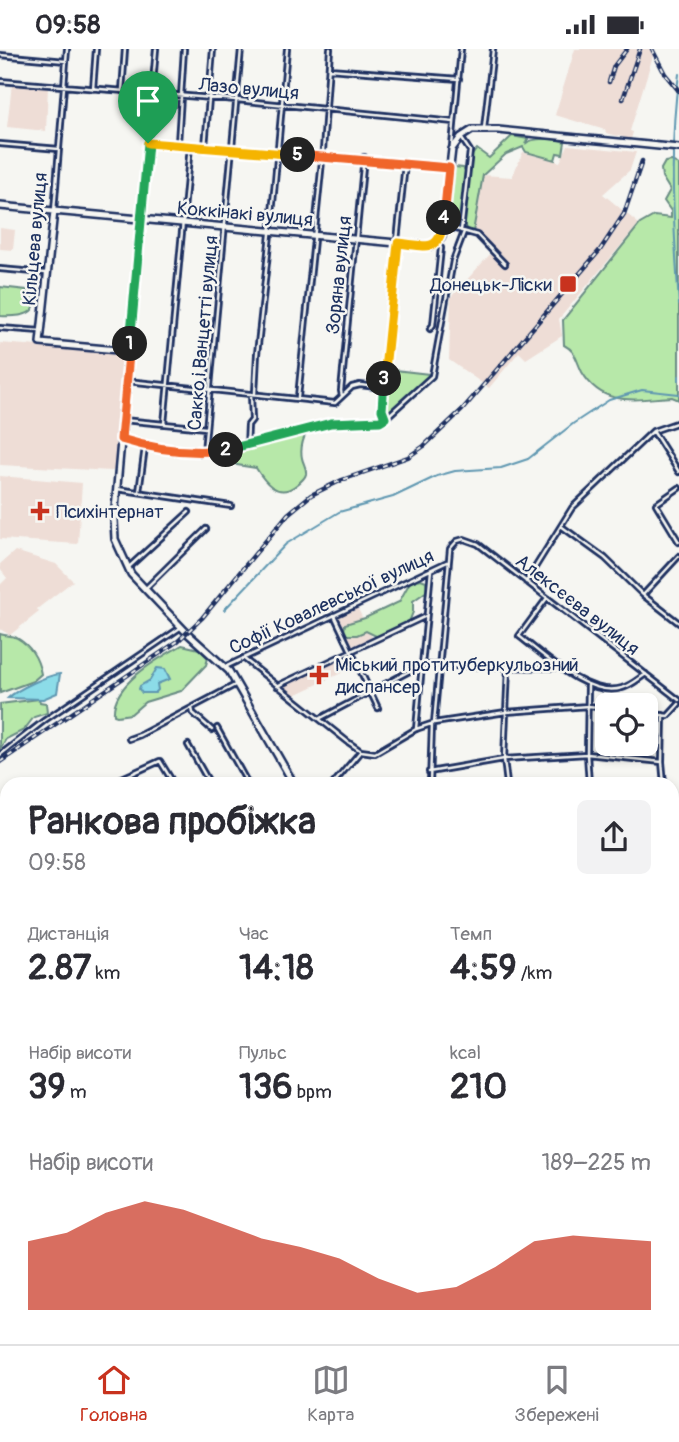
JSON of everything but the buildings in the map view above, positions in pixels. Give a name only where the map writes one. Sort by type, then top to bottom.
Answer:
[{"type":"street","name":"Кільцева вулиця","points":[[67,49],[40,343],[129,351]]},
{"type":"street","points":[[93,89],[96,49]]},
{"type":"street","points":[[122,92],[125,49]]},
{"type":"street","points":[[156,49],[116,489],[115,539],[128,568],[144,590],[225,667],[291,777]]},
{"type":"street","points":[[178,145],[184,49]]},
{"type":"street","points":[[205,147],[213,49]]},
{"type":"street","name":"Сакко і Ванцетті вулиця","points":[[204,452],[241,49]]},
{"type":"street","points":[[247,446],[248,425],[252,420],[287,49]]},
{"type":"street","points":[[298,397],[330,49]]},
{"type":"street","points":[[430,329],[433,325],[440,248],[437,243],[442,236],[461,49]]},
{"type":"street","points":[[484,129],[493,49]]},
{"type":"street","points":[[0,55],[66,61]]},
{"type":"street","points":[[329,69],[459,79]]},
{"type":"street","name":"Лазо вулиця","points":[[0,81],[237,100],[454,122]]},
{"type":"street","points":[[452,149],[461,137],[472,130],[484,129],[679,148]]},
{"type":"street","points":[[121,439],[145,447],[196,453],[225,451],[331,423],[373,422],[385,418],[432,376],[453,261],[463,231],[470,151],[461,137]]},
{"type":"street","points":[[148,143],[449,168]]},
{"type":"street","points":[[0,144],[59,149]]},
{"type":"street","points":[[164,424],[190,146]]},
{"type":"street","name":"Зоряна вулиця","points":[[342,396],[364,159]]},
{"type":"street","points":[[385,418],[382,410],[384,366],[405,163]]},
{"type":"street","name":"Коккінакі вулиця","points":[[0,206],[429,246],[437,243]]},
{"type":"street","points":[[443,226],[477,236],[505,264]]},
{"type":"street","points":[[0,269],[47,273]]},
{"type":"street","points":[[0,328],[41,331]]},
{"type":"street","points":[[126,381],[335,403],[352,387],[360,384],[384,388]]},
{"type":"street","points":[[123,420],[206,428]]},
{"type":"street","points":[[526,582],[572,508],[653,431],[679,422]]},
{"type":"street","points":[[653,431],[679,472]]},
{"type":"street","points":[[139,492],[145,447]]},
{"type":"street","points":[[679,488],[656,504],[679,542]]},
{"type":"street","points":[[116,489],[231,506]]},
{"type":"street","points":[[128,568],[189,512]]},
{"type":"street","points":[[561,526],[605,558],[643,595],[679,622]]},
{"type":"street","points":[[144,590],[206,529]]},
{"type":"street","name":"Алексєєва вулиця","points":[[448,561],[450,549],[457,541],[464,539],[478,544],[679,702]]},
{"type":"street","points":[[643,595],[679,556]]},
{"type":"street","points":[[429,777],[448,561]]},
{"type":"street","name":"Софії Ковалевської вулиця","points":[[225,667],[448,561]]},
{"type":"street","points":[[416,729],[431,570]]},
{"type":"street","points":[[547,598],[519,636],[588,685],[614,690],[633,684],[646,674]]},
{"type":"street","points":[[334,615],[378,708]]},
{"type":"street","points":[[277,685],[426,616]]},
{"type":"street","points":[[0,755],[45,720],[181,627]]},
{"type":"street","points":[[243,658],[361,751],[375,753],[416,729],[433,724],[506,712],[595,707]]},
{"type":"street","points":[[321,719],[421,665],[559,666]]},
{"type":"street","points":[[506,777],[504,759],[508,667]]},
{"type":"street","points":[[129,739],[237,684]]},
{"type":"street","points":[[588,685],[589,777]]},
{"type":"street","points":[[658,714],[668,716],[679,702]]},
{"type":"street","points":[[192,708],[193,713],[214,729],[244,777]]},
{"type":"street","points":[[663,715],[663,777]]},
{"type":"street","points":[[188,745],[206,777]]},
{"type":"street","points":[[339,777],[361,751]]},
{"type":"street","points":[[429,772],[504,759],[587,754],[662,762]]},
{"type":"street","points":[[125,777],[160,761],[170,777]]},
{"type":"shaded area","points":[[575,49],[655,49],[630,131],[633,132],[631,139],[555,115]]},
{"type":"shaded area","points":[[12,84],[48,87],[46,131],[7,127]]},
{"type":"shaded area","points":[[568,145],[636,152],[630,170],[603,194],[639,224],[559,319],[562,336],[526,359],[519,352],[489,388],[449,360],[451,297],[494,250],[474,230],[483,175],[512,177],[523,152],[560,162]]},
{"type":"shaded area","points":[[0,228],[15,230],[13,250],[0,249]]},
{"type":"shaded area","points":[[0,343],[126,353],[116,469],[112,471],[0,465]]},
{"type":"shaded area","name":"Психінтернат","points":[[0,476],[82,483],[78,544],[0,539]]},
{"type":"shaded area","points":[[15,551],[56,564],[73,581],[37,609],[39,612],[10,635],[0,629],[0,585],[7,578],[0,569],[0,564]]},
{"type":"shaded area","points":[[357,607],[373,639],[351,649],[335,617]]},
{"type":"shaded area","name":"Міський протитуберкульозний диспансер","points":[[350,653],[356,666],[295,695],[281,684]]},
{"type":"green space","points":[[512,136],[528,139],[525,144],[544,139],[565,142],[563,154],[557,153],[555,160],[526,152],[523,147],[506,154],[483,175],[473,232],[467,230],[464,225],[471,156],[477,149],[489,158]]},
{"type":"green space","points":[[672,161],[679,165],[679,400],[672,397],[621,399],[600,391],[590,383],[573,353],[564,345],[563,320],[640,224],[654,216],[671,218],[671,211],[664,201],[670,190],[662,177],[661,169],[665,162]]},
{"type":"green space","points":[[463,168],[466,172],[461,223],[457,228],[446,223],[452,169]]},
{"type":"green space","points":[[0,287],[27,290],[33,299],[32,310],[22,315],[0,316]]},
{"type":"green space","points":[[386,369],[429,374],[430,375],[385,413]]},
{"type":"green space","points":[[307,431],[301,451],[306,474],[295,486],[282,491],[267,483],[256,468],[237,465],[223,456],[195,456],[234,450]]},
{"type":"green space","points":[[421,579],[426,581],[427,591],[413,601],[409,622],[378,637],[366,631],[357,635],[346,635],[345,624],[399,602],[410,582]]},
{"type":"green space","points":[[0,634],[15,637],[26,645],[36,658],[41,674],[33,681],[0,693]]},
{"type":"green space","points":[[182,645],[199,649],[208,658],[206,665],[181,691],[145,702],[131,714],[114,715],[115,704],[128,683],[138,673]]},
{"type":"green space","points":[[39,699],[40,702],[46,703],[47,713],[34,717],[24,730],[6,739],[0,749],[0,704]]},
{"type":"water","points":[[157,668],[165,669],[170,679],[157,684],[158,690],[155,693],[142,693],[140,686],[150,680]]},
{"type":"water","points":[[60,674],[57,693],[43,699],[8,698],[33,683]]},
{"type":"waterway","points":[[679,74],[673,160],[679,305]]},
{"type":"waterway","points":[[224,610],[286,544],[339,512],[393,497],[437,476],[455,471],[501,468],[528,459],[609,400],[642,390],[679,394]]},
{"type":"railway","points":[[609,82],[614,66],[627,49]]},
{"type":"railway","points":[[623,99],[640,49]]},
{"type":"railway","points":[[652,49],[665,74],[679,91]]},
{"type":"railway","points":[[0,762],[178,641],[202,618],[288,514],[311,495],[342,480],[408,457],[424,446],[462,410],[600,250],[624,214],[642,161]]},
{"type":"place","name":"Донецьк-Ліски","points":[[568,284]]},
{"type":"place","name":"Психінтернат","points":[[40,511]]},
{"type":"place","name":"Міський протитуберкульозний диспансер","points":[[319,675]]},
{"type":"route","points":[[148,143],[449,168],[440,240],[429,246],[398,243],[384,366],[382,410],[385,418],[373,422],[331,423],[225,451],[196,453],[145,447],[121,439],[148,143]]}]
